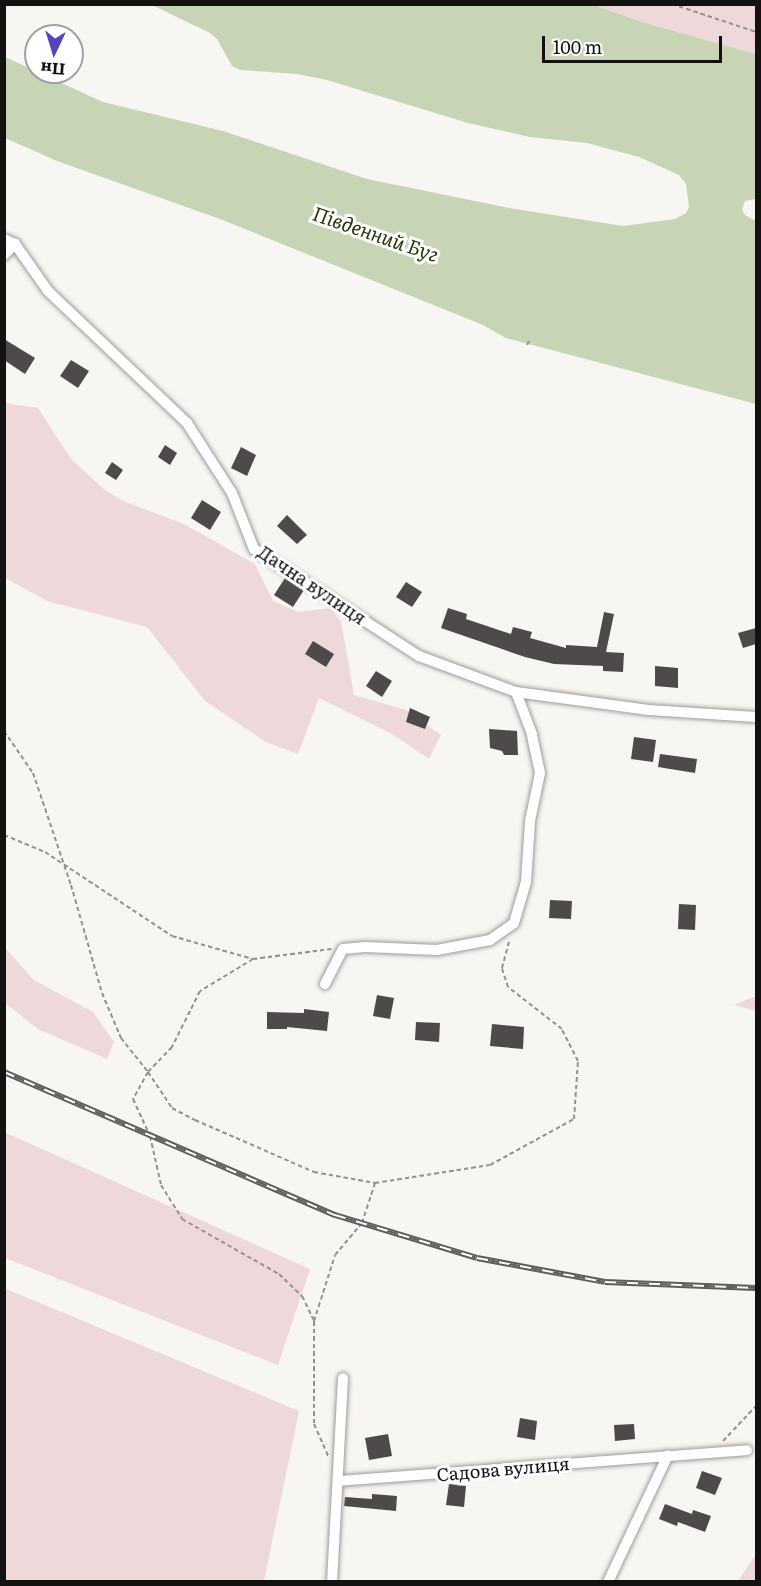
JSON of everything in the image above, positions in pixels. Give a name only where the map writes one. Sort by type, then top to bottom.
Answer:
[{"type":"street","points":[[4,239],[15,244],[4,255]]},
{"type":"street","name":"Дачна вулиця","points":[[15,244],[48,291],[187,423],[232,492],[254,549],[419,656],[516,692],[649,710],[756,717]]},
{"type":"street","points":[[325,984],[343,949],[365,946],[438,950],[490,940],[514,923],[526,882],[530,821],[540,773],[532,734],[516,692]]},
{"type":"street","points":[[333,1581],[343,1378]]},
{"type":"street","name":"Садова вулиця","points":[[338,1481],[494,1471],[747,1450]]},
{"type":"street","points":[[608,1581],[668,1455]]},
{"type":"path","points":[[672,4],[756,32]]},
{"type":"path","points":[[527,345],[530,339]]},
{"type":"path","points":[[4,731],[33,773],[102,993],[121,1038],[148,1072],[172,1108],[314,1173],[375,1183],[490,1165],[574,1119],[578,1060],[562,1029],[508,987],[502,968],[514,923]]},
{"type":"path","points":[[4,835],[45,852],[172,936],[253,958],[343,949]]},
{"type":"path","points":[[253,958],[200,991],[172,1047],[148,1072],[133,1099],[150,1136],[161,1185],[182,1219],[279,1275],[302,1296],[314,1321]]},
{"type":"path","points":[[330,1462],[314,1424],[314,1321],[335,1255],[362,1223],[375,1183]]},
{"type":"path","points":[[711,1453],[756,1406]]},
{"type":"shaded area","points":[[594,5],[756,5],[756,54],[642,22]]},
{"type":"shaded area","points":[[5,403],[38,408],[71,459],[105,490],[123,501],[184,524],[255,564],[273,601],[298,612],[330,608],[341,621],[354,695],[406,710],[441,735],[429,759],[392,734],[319,698],[298,754],[266,742],[205,701],[147,627],[47,601],[5,578]]},
{"type":"shaded area","points":[[5,948],[34,980],[93,1012],[114,1042],[107,1059],[38,1029],[5,1003]]},
{"type":"shaded area","points":[[756,996],[756,1011],[734,1005]]},
{"type":"shaded area","points":[[4,1132],[310,1269],[278,1365],[5,1258]]},
{"type":"shaded area","points":[[4,1288],[299,1411],[264,1581],[5,1581]]},
{"type":"shaded area","points":[[756,1554],[756,1581],[738,1581]]},
{"type":"water","name":"Південний Буг","points":[[152,5],[594,5],[642,22],[756,54],[756,199],[745,201],[742,209],[745,215],[756,221],[756,404],[506,338],[483,325],[220,219],[57,161],[5,138],[5,57],[24,66],[24,84],[64,84],[103,102],[223,131],[367,179],[509,208],[623,226],[675,219],[686,213],[689,207],[686,184],[679,175],[639,157],[587,143],[530,137],[468,123],[327,80],[297,74],[240,70],[232,66],[217,39],[210,33]]},
{"type":"building","points":[[4,339],[35,358],[25,374],[4,360]]},
{"type":"building","points":[[71,360],[89,371],[78,388],[60,376]]},
{"type":"building","points":[[165,445],[177,453],[170,465],[158,457]]},
{"type":"building","points":[[241,447],[256,455],[247,476],[231,468]]},
{"type":"building","points":[[112,462],[123,470],[116,480],[105,473]]},
{"type":"building","points":[[202,500],[221,512],[210,530],[191,518]]},
{"type":"building","points":[[287,515],[307,535],[297,544],[277,526]]},
{"type":"building","points":[[285,578],[304,590],[293,607],[274,595]]},
{"type":"building","points":[[406,582],[422,592],[412,607],[396,597]]},
{"type":"building","points":[[448,608],[467,614],[466,619],[511,634],[513,627],[532,632],[530,638],[566,648],[566,645],[597,647],[604,612],[614,614],[606,652],[624,653],[623,672],[603,671],[603,666],[554,664],[525,657],[441,628]]},
{"type":"building","points":[[756,628],[756,644],[743,648],[738,633]]},
{"type":"building","points":[[313,641],[334,654],[326,667],[305,654]]},
{"type":"building","points":[[655,666],[678,668],[678,688],[655,686]]},
{"type":"building","points":[[376,671],[392,681],[382,697],[366,686]]},
{"type":"building","points":[[410,708],[430,717],[425,729],[406,722]]},
{"type":"building","points":[[489,729],[517,731],[518,755],[504,755],[502,751],[490,748]]},
{"type":"building","points":[[634,737],[656,740],[653,762],[631,759]]},
{"type":"building","points":[[660,754],[697,759],[695,773],[658,767]]},
{"type":"building","points":[[550,900],[572,901],[571,919],[549,918]]},
{"type":"building","points":[[679,904],[696,905],[695,930],[678,929]]},
{"type":"building","points":[[377,995],[394,998],[390,1019],[373,1016]]},
{"type":"building","points":[[304,1009],[329,1012],[327,1031],[287,1027],[287,1029],[267,1029],[267,1012],[304,1013]]},
{"type":"building","points":[[416,1022],[440,1023],[439,1042],[415,1040]]},
{"type":"building","points":[[492,1024],[524,1027],[523,1049],[490,1046]]},
{"type":"building","points":[[520,1418],[537,1421],[535,1440],[517,1437]]},
{"type":"building","points":[[634,1424],[635,1439],[615,1441],[614,1425]]},
{"type":"building","points":[[388,1434],[392,1456],[369,1460],[365,1438]]},
{"type":"building","points":[[702,1471],[722,1478],[715,1495],[696,1488]]},
{"type":"building","points":[[449,1484],[466,1486],[464,1507],[446,1505]]},
{"type":"building","points":[[372,1494],[397,1496],[396,1511],[344,1506],[345,1497],[372,1499]]},
{"type":"building","points":[[665,1504],[692,1514],[693,1510],[711,1516],[705,1532],[678,1522],[677,1526],[659,1519]]},
{"type":"railway","points":[[4,1072],[335,1215],[477,1258],[605,1282],[756,1288]]}]
